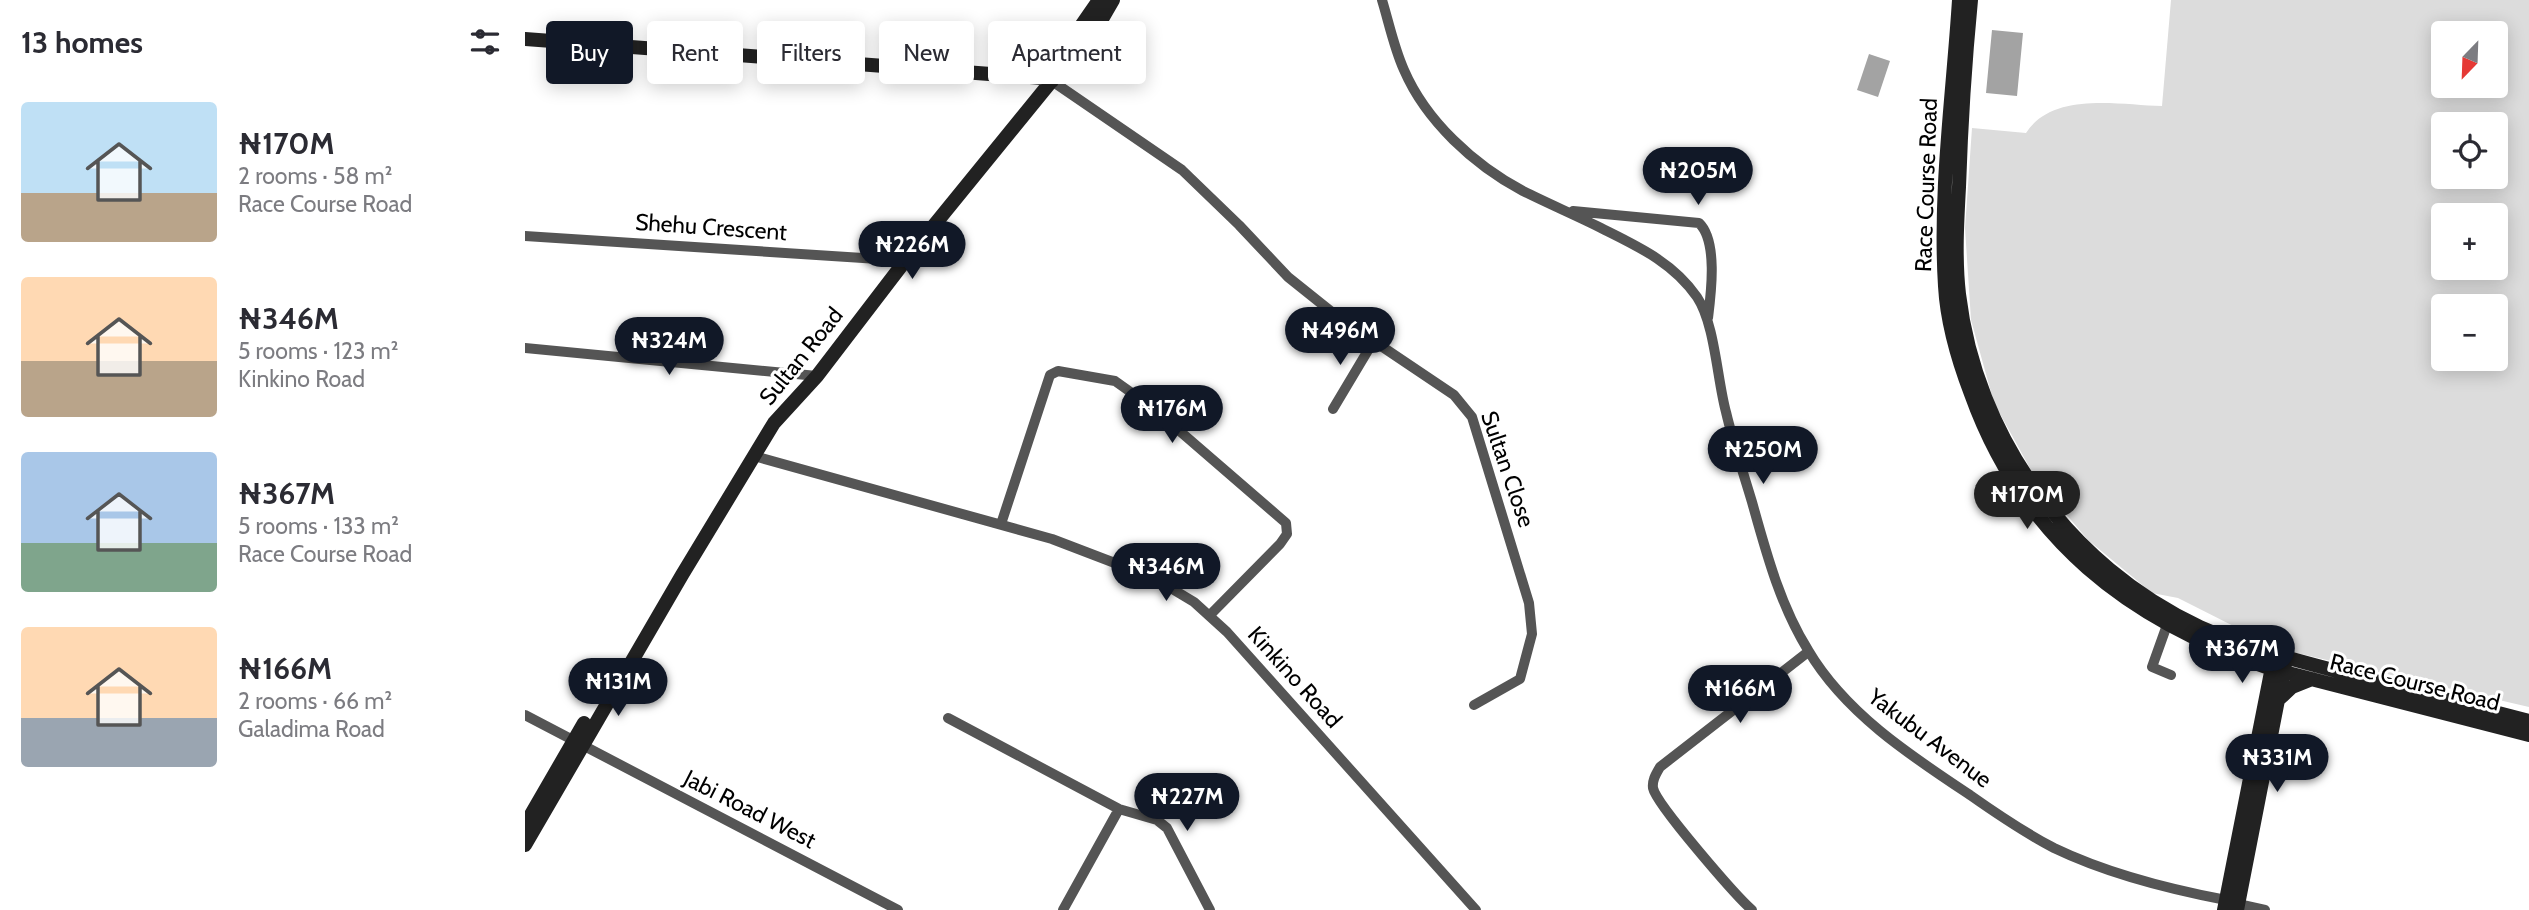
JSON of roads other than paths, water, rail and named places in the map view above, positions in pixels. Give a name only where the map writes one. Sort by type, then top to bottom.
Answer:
[{"type":"main road","name":"Sultan Road","points":[[1085,21],[1099,0]]},
{"type":"main road","name":"Sultan Road","points":[[1100,21],[1113,0]]},
{"type":"main road","name":"Race Course Road","points":[[1959,0],[1943,244],[1945,289],[1963,374],[1978,414],[1997,456],[2020,493],[2044,524],[2069,551],[2129,601],[2167,625],[2242,659],[2279,663],[2529,722]]},
{"type":"main road","name":"Race Course Road","points":[[1971,0],[1962,118],[1958,269],[1964,329],[1988,406],[2030,484],[2076,539],[2104,565],[2174,614],[2312,679],[2529,735]]},
{"type":"main road","points":[[525,39],[988,74]]},
{"type":"main road","name":"Sultan Road","points":[[691,551],[767,418],[812,375],[894,260],[1044,84]]},
{"type":"main road","name":"Sultan Road","points":[[691,551],[775,423],[1044,84]]},
{"type":"main road","points":[[525,845],[579,742],[691,551]]},
{"type":"main road","points":[[2242,659],[2257,675],[2272,698]]},
{"type":"main road","points":[[2231,906],[2279,663]]},
{"type":"main road","points":[[2272,698],[2312,679]]},
{"type":"main road","points":[[525,825],[579,742]]},
{"type":"street","name":"Yakubu Avenue","points":[[1382,0],[1403,68],[1417,94],[1439,123],[1467,152],[1522,190],[1650,252],[1678,274],[1698,299],[1707,321],[1725,411],[1767,554],[1785,604],[1808,652],[1849,703],[1889,739],[2012,823],[2055,848],[2106,869],[2183,892],[2231,906],[2265,910]]},
{"type":"street","name":"Sultan Close","points":[[1055,84],[1182,170],[1288,277],[1373,342],[1454,395],[1472,417],[1529,603],[1532,634],[1522,676],[1473,705]]},
{"type":"street","points":[[1567,211],[1699,223],[1706,229],[1710,245],[1711,290],[1707,321]]},
{"type":"street","name":"Shehu Crescent","points":[[525,236],[894,260]]},
{"type":"street","points":[[1333,409],[1373,342]]},
{"type":"street","points":[[525,348],[812,375]]},
{"type":"street","points":[[1001,524],[1050,375],[1058,370],[1115,381],[1153,408],[1286,523],[1287,534],[1280,544],[1210,615]]},
{"type":"street","name":"Kinkino Road","points":[[754,456],[1052,539],[1154,578],[1194,602],[1210,615],[1476,910]]},
{"type":"street","points":[[2167,625],[2153,667],[2171,675]]},
{"type":"street","points":[[1752,910],[1658,800],[1653,788],[1654,776],[1666,762],[1808,652]]},
{"type":"street","name":"Jabi Road West","points":[[525,715],[898,910]]},
{"type":"street","points":[[948,718],[1119,809],[1157,820],[1167,828],[1210,910]]},
{"type":"street","points":[[1063,910],[1119,809]]}]
